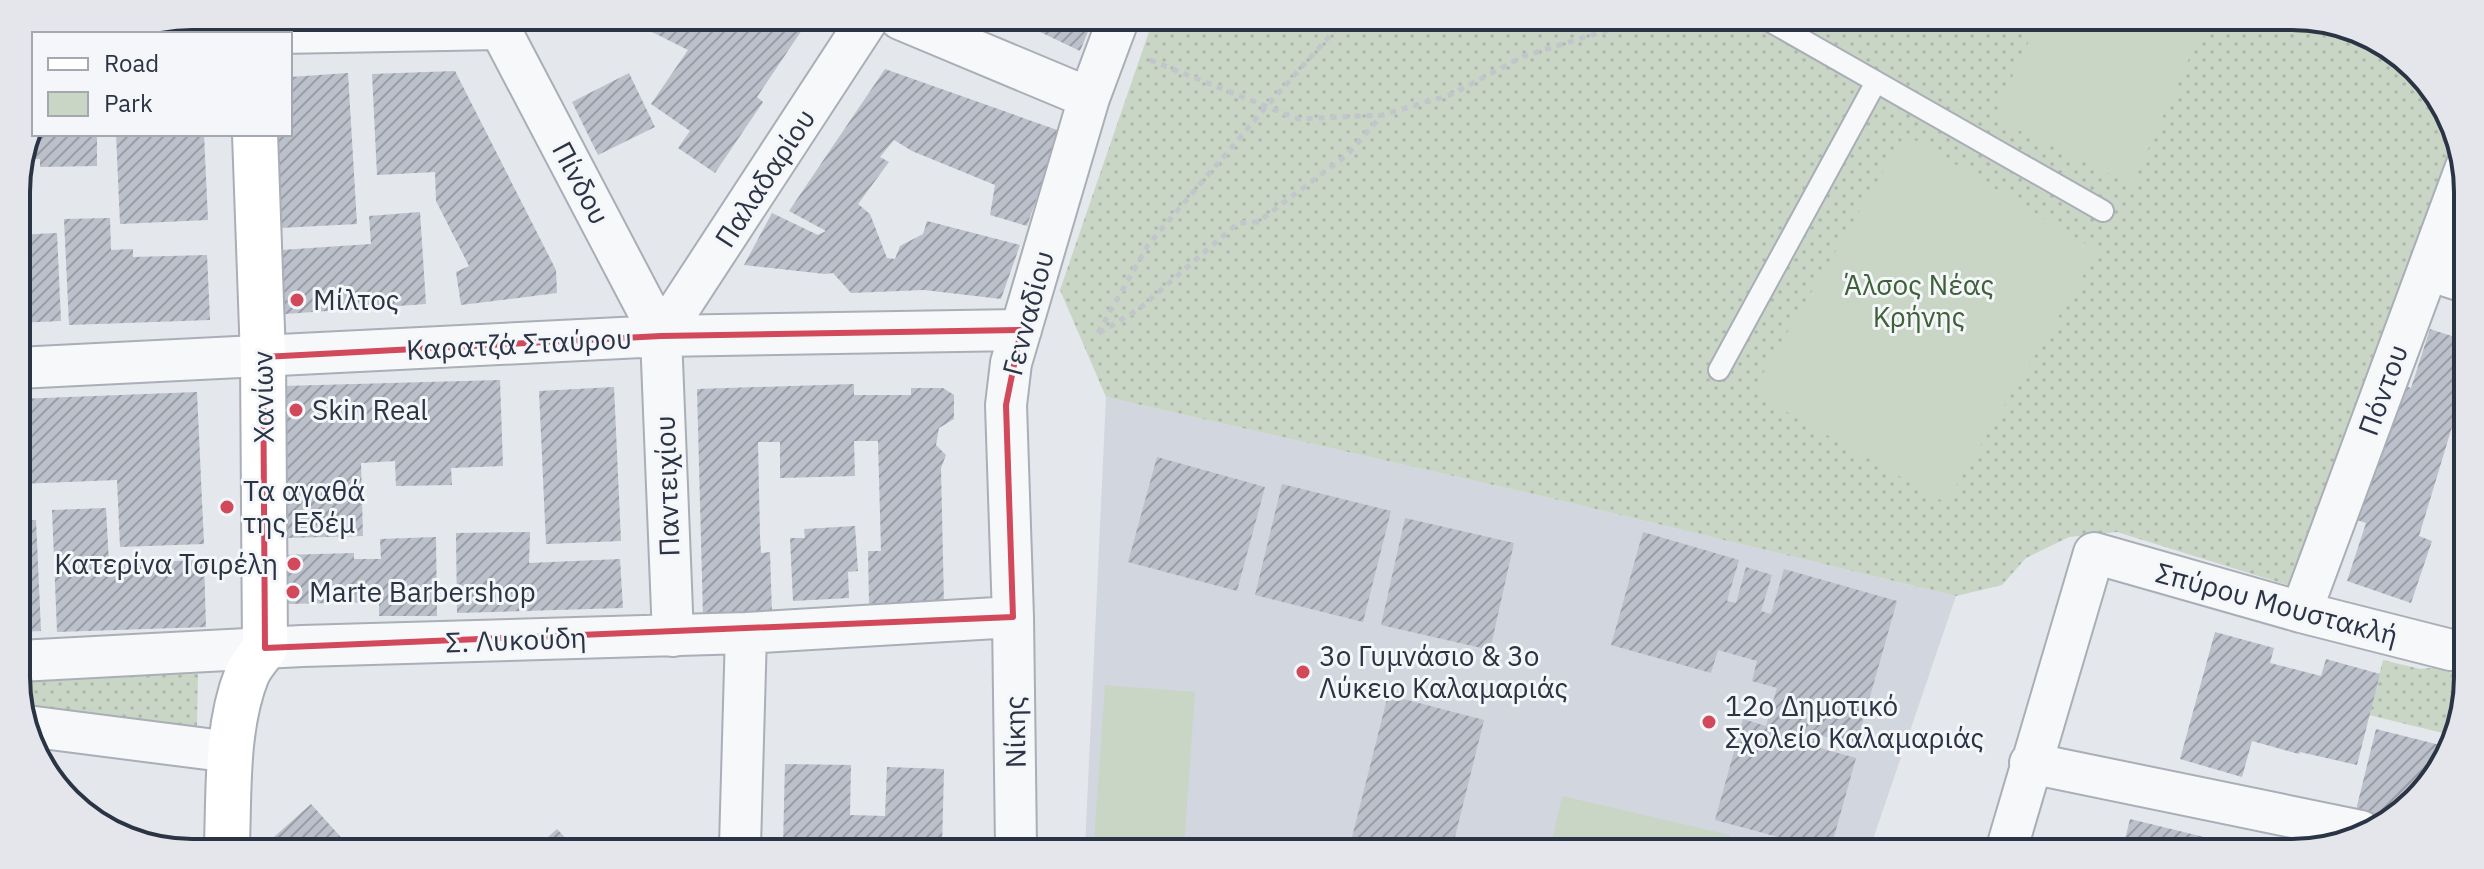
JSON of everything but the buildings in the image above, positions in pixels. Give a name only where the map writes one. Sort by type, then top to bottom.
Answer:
[{"type":"main road","name":"Χανίων","points":[[255,136],[263,357],[265,648]]},
{"type":"main road","points":[[227,839],[231,752],[239,697],[248,671],[265,648]]},
{"type":"street","name":"Πίνδου","points":[[507,30],[661,336]]},
{"type":"street","name":"Παλαδαρίου","points":[[661,336],[861,30]]},
{"type":"street","points":[[926,30],[1089,98]]},
{"type":"street","name":"Γενναδίου","points":[[1013,617],[1006,405],[1011,363],[1089,98],[1114,30]]},
{"type":"street","name":"Πόντου","points":[[2301,612],[2446,276],[2454,232]]},
{"type":"street","name":"Καρατζά Σταύρου","points":[[30,367],[661,336],[1021,330]]},
{"type":"street","name":"Παντειχίου","points":[[661,336],[673,636]]},
{"type":"street","name":"Σπύρου Μουστακλή","points":[[2030,763],[2094,553],[2301,612],[2454,640]]},
{"type":"street","name":"Σ. Λυκούδη","points":[[30,660],[265,648],[746,633],[1013,617]]},
{"type":"street","name":"Νίκης","points":[[1013,617],[1016,839]]},
{"type":"street","points":[[740,839],[746,633]]},
{"type":"street","points":[[39,727],[231,752]]},
{"type":"street","points":[[2009,839],[2030,763],[2348,828]]},
{"type":"lane","points":[[1785,30],[2103,211]]},
{"type":"lane","points":[[1719,370],[1876,82]]},
{"type":"path","points":[[1335,30],[1148,245],[1098,333],[1139,309],[1238,223],[1258,222],[1348,154],[1382,115]]},
{"type":"path","points":[[1150,60],[1298,119],[1382,115],[1450,95],[1524,56],[1608,30]]},
{"type":"highlighted area","points":[[1021,330],[1006,405],[1013,617],[265,648],[263,357],[661,336]]},
{"type":"shaded area","points":[[1106,397],[1546,497],[1956,596],[1873,839],[1085,839]]},
{"type":"green space","name":"Άλσος Νέας Κρήνης","points":[[1150,30],[2303,30],[2324,33],[2364,47],[2407,77],[2421,93],[2442,130],[2453,169],[2297,588],[2117,532],[2069,537],[2026,558],[2002,585],[1956,596],[1546,497],[1106,397],[1060,290]]},
{"type":"green space","points":[[2034,30],[2202,30],[2132,185],[1993,118]]},
{"type":"green space","points":[[1905,134],[2098,251],[1946,503],[1752,392]]},
{"type":"green space","points":[[2383,660],[2420,669],[2454,666],[2451,709],[2443,733],[2369,715]]},
{"type":"green space","points":[[198,674],[197,726],[34,711],[30,676]]},
{"type":"green space","points":[[1105,685],[1195,692],[1185,839],[1094,839]]},
{"type":"green space","points":[[1562,796],[1730,835],[1729,839],[1552,839]]},
{"type":"place","name":"Μίλτος","points":[[297,300]]},
{"type":"place","name":"Skin Real","points":[[296,410]]},
{"type":"place","name":"Τα αγαθά της Εδέμ","points":[[227,507]]},
{"type":"place","name":"Κατερίνα Τσιρέλη","points":[[294,564]]},
{"type":"place","name":"Marte Barbershop","points":[[293,592]]},
{"type":"place","name":"3ο Γυμνάσιο & 3ο Λύκειο Καλαμαριάς","points":[[1303,672]]},
{"type":"place","name":"12ο Δημοτικό Σχολείο Καλαμαριάς","points":[[1709,722]]}]
